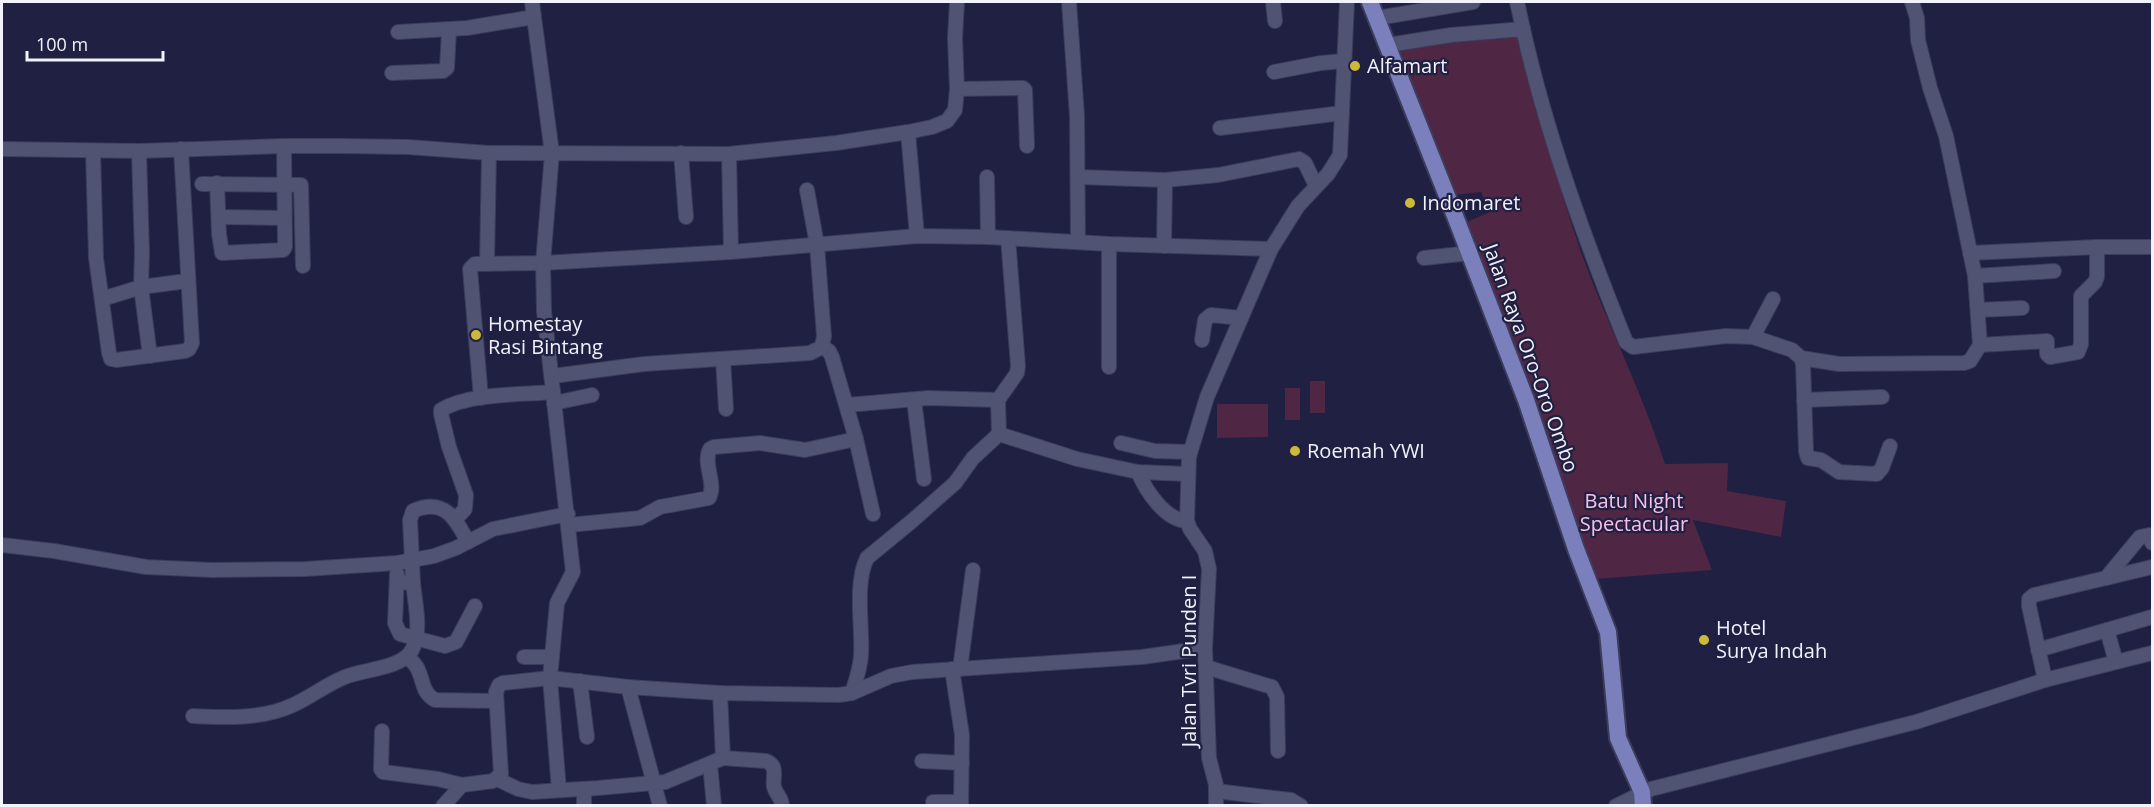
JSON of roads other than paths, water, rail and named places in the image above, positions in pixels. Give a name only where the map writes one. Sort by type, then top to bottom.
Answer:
[{"type":"main road","name":"Jalan Raya Oro-Oro Ombo","points":[[1370,2],[1526,400],[1576,549],[1608,632],[1618,738],[1642,799]]},
{"type":"street","points":[[532,2],[552,153],[543,263],[544,311],[573,572],[557,603],[550,678],[559,790]]},
{"type":"street","points":[[2,149],[139,151],[284,146],[408,147],[489,153],[729,154],[826,145],[908,132],[932,127],[951,119],[956,110],[957,2]]},
{"type":"street","points":[[1069,2],[1079,177],[1078,242]]},
{"type":"street","points":[[1273,2],[1275,21]]},
{"type":"street","points":[[1138,472],[1145,488],[1161,505],[1175,518],[1187,521],[1190,452],[1207,398],[1270,249],[1298,206],[1328,174],[1340,155],[1347,2]]},
{"type":"street","points":[[1377,18],[1473,2]]},
{"type":"street","points":[[1517,2],[1553,140],[1595,265],[1626,342],[1633,347],[1726,336],[1753,337],[1792,350],[1801,358],[1839,364],[1964,363],[1975,356],[1980,345],[1975,276],[1946,136],[1930,88],[1918,40],[1917,18],[1912,2]]},
{"type":"street","points":[[398,32],[449,30],[534,17]]},
{"type":"street","points":[[1388,45],[1451,35],[1523,29]]},
{"type":"street","points":[[392,73],[443,71],[447,68],[449,30]]},
{"type":"street","points":[[1274,72],[1321,63],[1344,62]]},
{"type":"street","points":[[957,89],[1023,88],[1025,90],[1027,146]]},
{"type":"street","points":[[1220,128],[1342,113]]},
{"type":"street","points":[[908,132],[917,236]]},
{"type":"street","points":[[217,183],[222,253],[283,250],[285,247],[284,146]]},
{"type":"street","points":[[93,151],[96,258],[109,353],[111,359],[116,360],[185,351],[191,347],[181,149]]},
{"type":"street","points":[[139,151],[141,287],[150,356]]},
{"type":"street","points":[[487,264],[489,153]]},
{"type":"street","points":[[681,153],[687,217]]},
{"type":"street","points":[[729,154],[731,252]]},
{"type":"street","points":[[1079,177],[1166,180],[1218,175],[1299,159],[1305,163],[1316,186]]},
{"type":"street","points":[[987,177],[988,237]]},
{"type":"street","points":[[1164,246],[1166,180]]},
{"type":"street","points":[[202,184],[300,184],[302,187],[303,267]]},
{"type":"street","points":[[807,190],[817,245],[824,336],[822,347]]},
{"type":"street","points":[[219,218],[284,218]]},
{"type":"street","points":[[481,398],[470,269],[474,264],[543,263],[731,252],[917,236],[1270,249]]},
{"type":"street","points":[[852,693],[860,669],[861,583],[863,566],[867,558],[955,483],[973,458],[999,434],[998,400],[1017,373],[1018,366],[1008,238]]},
{"type":"street","points":[[1108,244],[1109,367]]},
{"type":"street","points":[[1970,253],[2097,247],[2152,247]]},
{"type":"street","points":[[1980,345],[2047,341],[2047,354],[2050,357],[2078,352],[2081,344],[2081,296],[2097,277],[2097,247]]},
{"type":"street","points":[[1424,258],[1470,254]]},
{"type":"street","points":[[1975,276],[2054,271]]},
{"type":"street","points":[[102,299],[141,287],[187,281]]},
{"type":"street","points":[[1753,337],[1773,299]]},
{"type":"street","points":[[1978,310],[2022,308]]},
{"type":"street","points":[[1202,340],[1205,320],[1211,315],[1241,318]]},
{"type":"street","points":[[553,376],[644,364],[810,353],[822,347]]},
{"type":"street","points":[[822,347],[829,351],[832,357],[847,405],[873,514]]},
{"type":"street","points":[[1801,358],[1806,451],[1809,459],[1821,460],[1839,472],[1877,474],[1882,468],[1890,446]]},
{"type":"street","points":[[723,359],[726,409]]},
{"type":"street","points":[[456,519],[465,509],[466,495],[449,447],[441,412],[443,408],[481,398],[591,396]]},
{"type":"street","points":[[1804,400],[1882,397]]},
{"type":"street","points":[[847,405],[914,400],[998,400]]},
{"type":"street","points":[[914,400],[924,479]]},
{"type":"street","points":[[999,434],[1077,459],[1138,472],[1188,474]]},
{"type":"street","points":[[2,545],[54,551],[146,567],[204,570],[305,569],[397,563],[434,556],[493,529],[568,519],[640,518],[660,507],[709,498],[712,492],[706,457],[710,449],[714,447],[760,443],[806,450],[856,439]]},
{"type":"street","points":[[1121,443],[1155,451],[1190,452]]},
{"type":"street","points":[[194,716],[223,718],[292,706],[346,677],[399,662],[407,657],[417,638],[410,517],[413,511],[421,508],[444,510],[456,519],[468,542]]},
{"type":"street","name":"Jalan Tvri Punden I","points":[[1187,521],[1205,551],[1209,569],[1205,648],[1209,758],[1216,798]]},
{"type":"street","points":[[2106,578],[2140,537],[2149,535],[2152,543]]},
{"type":"street","points":[[397,563],[395,623],[400,634],[445,646],[452,645],[456,642],[475,606]]},
{"type":"street","points":[[2045,680],[2029,606],[2031,597],[2152,567]]},
{"type":"street","points":[[933,802],[961,804],[962,735],[956,669],[973,570]]},
{"type":"street","points":[[397,582],[413,583]]},
{"type":"street","points":[[2038,650],[2152,616]]},
{"type":"street","points":[[2107,630],[2116,662]]},
{"type":"street","points":[[497,779],[501,772],[496,692],[503,683],[550,678],[628,687],[720,693],[839,695],[852,693],[891,676],[912,672],[1142,657],[1205,648]]},
{"type":"street","points":[[1616,806],[1916,722],[2045,680],[2152,653]]},
{"type":"street","points":[[407,657],[419,670],[423,689],[435,700],[496,701]]},
{"type":"street","points":[[524,657],[552,657]]},
{"type":"street","points":[[1206,666],[1272,687],[1277,697],[1278,751]]},
{"type":"street","points":[[580,681],[587,737]]},
{"type":"street","points":[[628,687],[660,806]]},
{"type":"street","points":[[714,806],[720,693]]},
{"type":"street","points":[[382,730],[381,769],[384,772],[438,778],[462,785],[497,779],[525,791],[654,783],[674,779],[717,761],[770,763],[774,768],[774,788],[781,796],[782,806]]},
{"type":"street","points":[[922,761],[962,763]]},
{"type":"street","points":[[443,806],[462,785]]},
{"type":"street","points":[[584,789],[584,806]]},
{"type":"street","points":[[1216,798],[1291,800],[1301,806]]},
{"type":"place","name":"Alfamart","points":[[1355,66]]},
{"type":"place","name":"Indomaret","points":[[1410,203]]},
{"type":"place","name":"Homestay Rasi Bintang","points":[[476,335]]},
{"type":"place","name":"Roemah YWI","points":[[1295,451]]},
{"type":"place","name":"Hotel Surya Indah","points":[[1704,640]]},
{"type":"park label","name":"Batu Night Spectacular","points":[[1634,512]]}]
